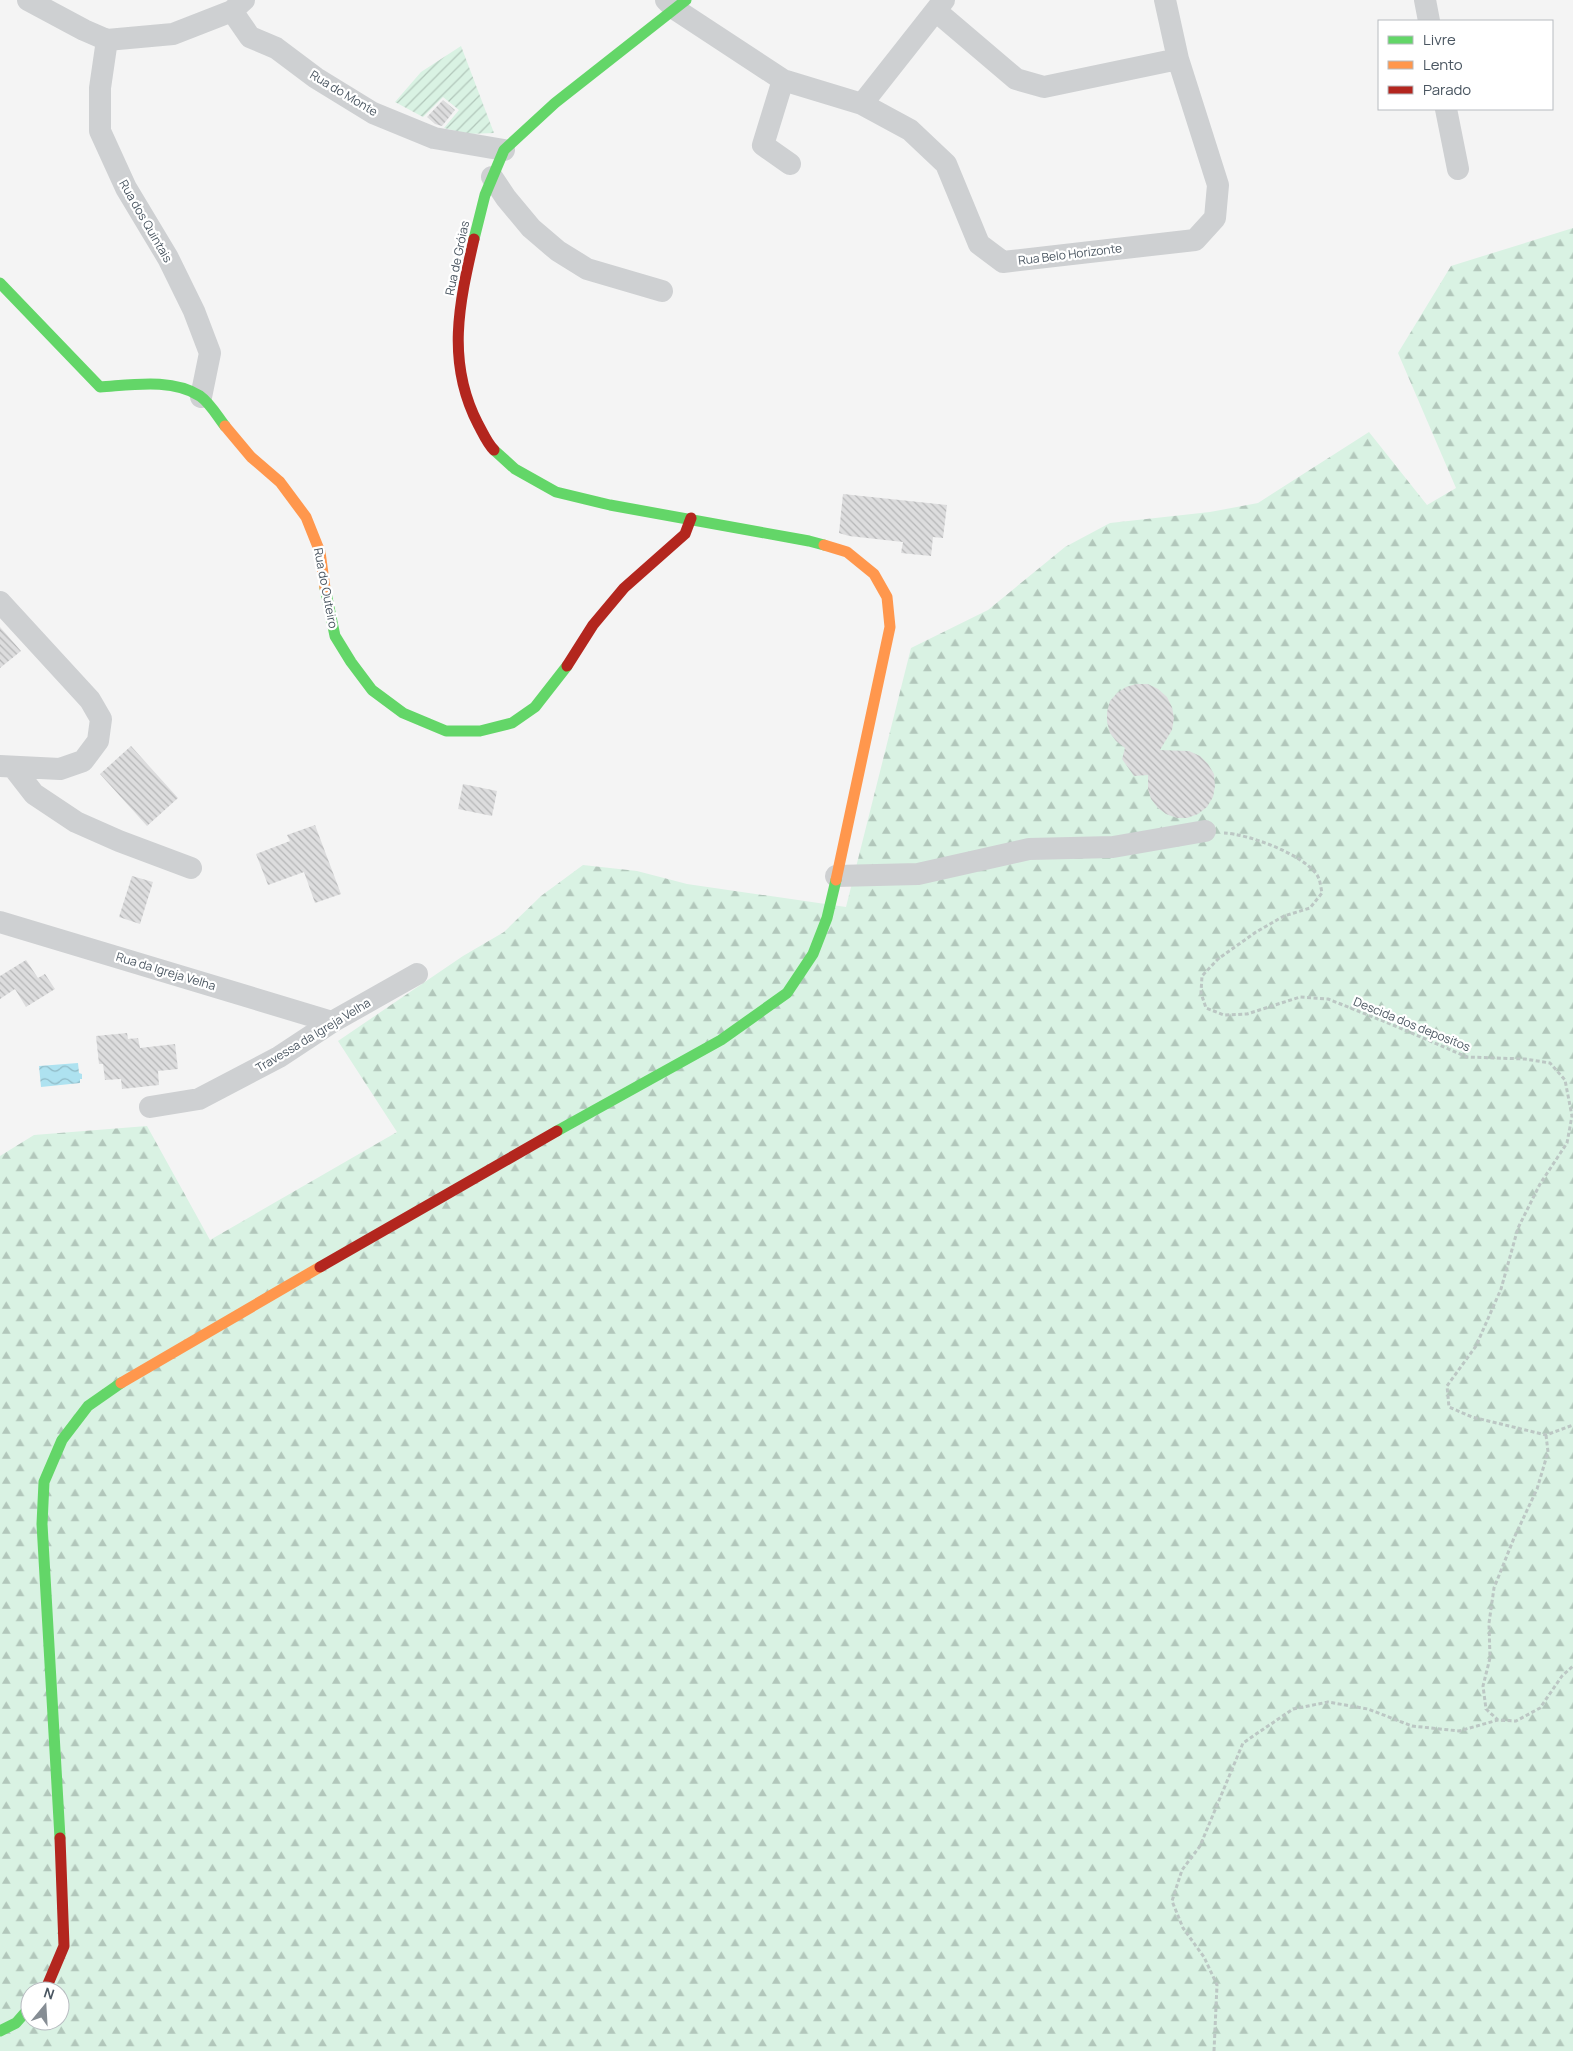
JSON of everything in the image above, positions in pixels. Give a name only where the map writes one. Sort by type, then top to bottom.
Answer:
[{"type":"street","points":[[28,0],[107,40],[173,34],[238,5]]},
{"type":"street","name":"Rua Belo Horizonte","points":[[676,3],[783,80],[862,104],[910,130],[946,164],[979,244],[1003,262],[1195,240],[1215,218],[1218,185],[1178,59],[1165,0]]},
{"type":"street","points":[[1425,0],[1429,20]]},
{"type":"street","name":"Rua de Gróias","points":[[49,1981],[64,1946],[64,1910],[42,1524],[44,1482],[62,1440],[88,1406],[119,1384],[642,1082],[721,1040],[787,993],[813,954],[827,918],[890,627],[887,597],[874,574],[847,552],[809,541],[691,518],[610,505],[556,492],[515,469],[489,444],[474,416],[462,385],[457,337],[463,286],[485,195],[504,150],[555,103],[676,3]]},
{"type":"street","name":"Rua do Monte","points":[[238,5],[250,37],[276,48],[316,78],[373,113],[434,138],[504,150]]},
{"type":"street","points":[[862,104],[940,6],[1016,79],[1044,87],[1178,59]]},
{"type":"street","name":"Rua dos Quintais","points":[[107,40],[100,88],[100,131],[126,188],[168,258],[194,311],[210,354],[201,397]]},
{"type":"street","points":[[783,80],[764,145],[790,164]]},
{"type":"street","points":[[1446,110],[1458,169]]},
{"type":"street","points":[[492,177],[506,198],[531,228],[558,251],[587,269],[662,291]]},
{"type":"street","name":"Rua do Outeiro","points":[[0,284],[100,387],[144,384],[181,387],[201,397],[251,457],[280,482],[306,517],[320,552],[326,594],[336,636],[351,662],[372,690],[403,713],[446,731],[480,731],[488,729],[512,722],[536,707],[593,625],[624,588],[684,534],[691,518]]},
{"type":"street","points":[[0,602],[90,700],[101,719],[98,741],[83,761],[60,769],[7,766]]},
{"type":"street","points":[[7,766],[34,794],[76,822],[119,841],[191,868]]},
{"type":"street","points":[[836,876],[918,874],[1029,849],[1113,847],[1205,831]]},
{"type":"street","name":"Rua da Igreja Velha","points":[[0,922],[332,1022]]},
{"type":"street","name":"Travessa da Igreja Velha","points":[[150,1107],[199,1099],[280,1057],[332,1022],[417,974]]},
{"type":"street","points":[[0,2031],[16,2023],[20,2018]]},
{"type":"path","name":"Descida dos depositos","points":[[1205,831],[1236,833],[1263,842],[1302,860],[1317,875],[1322,893],[1310,908],[1284,916],[1256,932],[1218,959],[1202,976],[1200,993],[1206,1008],[1224,1015],[1247,1014],[1300,997],[1328,999],[1467,1057],[1525,1059],[1550,1063],[1565,1080],[1572,1116],[1568,1143],[1540,1184],[1518,1228],[1501,1289],[1476,1346],[1447,1386],[1449,1407],[1472,1417],[1546,1435]]},
{"type":"path","points":[[1498,1720],[1486,1709],[1483,1686],[1490,1658],[1489,1623],[1494,1588],[1514,1538],[1537,1489],[1548,1452],[1546,1435],[1573,1425]]},
{"type":"path","points":[[1214,2051],[1216,1985],[1204,1957],[1183,1928],[1172,1901],[1182,1870],[1200,1846],[1243,1743],[1294,1709],[1328,1702],[1368,1709],[1412,1726],[1459,1731],[1498,1720],[1516,1721],[1540,1708],[1562,1676],[1573,1666]]},
{"type":"green space","points":[[461,46],[494,133],[468,134],[444,128],[459,110],[443,97],[423,117],[395,102],[421,72]]},
{"type":"green space","points":[[1573,228],[1573,2051],[0,2051],[0,1156],[34,1135],[147,1126],[210,1240],[397,1132],[338,1041],[463,956],[504,932],[541,896],[583,865],[637,871],[687,884],[846,907],[911,648],[988,610],[1065,547],[1110,523],[1210,512],[1258,503],[1369,432],[1427,505],[1456,488],[1398,353],[1451,266]]},
{"type":"water","points":[[78,1063],[79,1073],[82,1074],[80,1083],[41,1087],[39,1066]]},
{"type":"building","points":[[443,100],[455,110],[442,126],[435,124],[427,117]]},
{"type":"building","points":[[843,494],[947,505],[943,538],[933,537],[931,556],[901,553],[903,542],[849,536],[839,533]]},
{"type":"building","points":[[0,627],[21,651],[0,668]]},
{"type":"building","points":[[1136,684],[1148,684],[1158,689],[1167,697],[1172,707],[1174,718],[1172,730],[1160,750],[1189,751],[1200,756],[1214,774],[1215,786],[1213,797],[1207,807],[1198,814],[1187,818],[1177,818],[1166,814],[1151,799],[1148,789],[1148,775],[1134,776],[1122,759],[1125,748],[1110,733],[1107,712],[1110,701],[1117,693],[1126,687]]},
{"type":"building","points":[[131,746],[178,798],[147,826],[100,774]]},
{"type":"building","points":[[463,784],[497,791],[492,816],[458,809]]},
{"type":"building","points":[[315,825],[341,894],[315,903],[304,872],[268,885],[256,854],[290,841],[287,835]]},
{"type":"building","points":[[132,876],[153,882],[140,924],[119,917]]},
{"type":"building","points":[[26,960],[38,978],[45,974],[55,989],[26,1007],[15,989],[0,999],[0,976]]},
{"type":"building","points":[[127,1033],[128,1039],[138,1038],[140,1048],[175,1044],[178,1069],[158,1071],[159,1085],[122,1089],[121,1079],[105,1080],[103,1064],[99,1064],[96,1036]]},
{"type":"traffic: fast","points":[[474,239],[485,195],[504,150],[555,103],[686,0]]},
{"type":"traffic: fast","points":[[0,283],[100,387],[152,384],[189,390],[204,399],[225,426]]},
{"type":"traffic: fast","points":[[494,450],[515,469],[556,492],[610,505],[824,545]]},
{"type":"traffic: fast","points":[[325,588],[335,636],[372,690],[403,713],[446,731],[480,731],[512,723],[535,707],[567,666]]},
{"type":"traffic: fast","points":[[557,1131],[721,1040],[787,993],[813,954],[827,918],[836,880]]},
{"type":"traffic: fast","points":[[60,1838],[42,1524],[44,1482],[62,1440],[88,1406],[121,1383]]},
{"type":"traffic: fast","points":[[0,2031],[16,2023],[20,2018]]},
{"type":"traffic: slow","points":[[225,426],[251,457],[280,482],[306,517],[320,552],[325,588]]},
{"type":"traffic: slow","points":[[824,545],[847,552],[874,574],[887,597],[890,627],[836,880]]},
{"type":"traffic: slow","points":[[121,1383],[320,1267]]},
{"type":"traffic: jam","points":[[474,239],[460,310],[459,355],[468,401],[483,434],[494,450]]},
{"type":"traffic: jam","points":[[567,666],[593,625],[624,588],[685,534],[691,518]]},
{"type":"traffic: jam","points":[[320,1267],[557,1131]]},
{"type":"traffic: jam","points":[[49,1981],[64,1946],[60,1838]]}]
